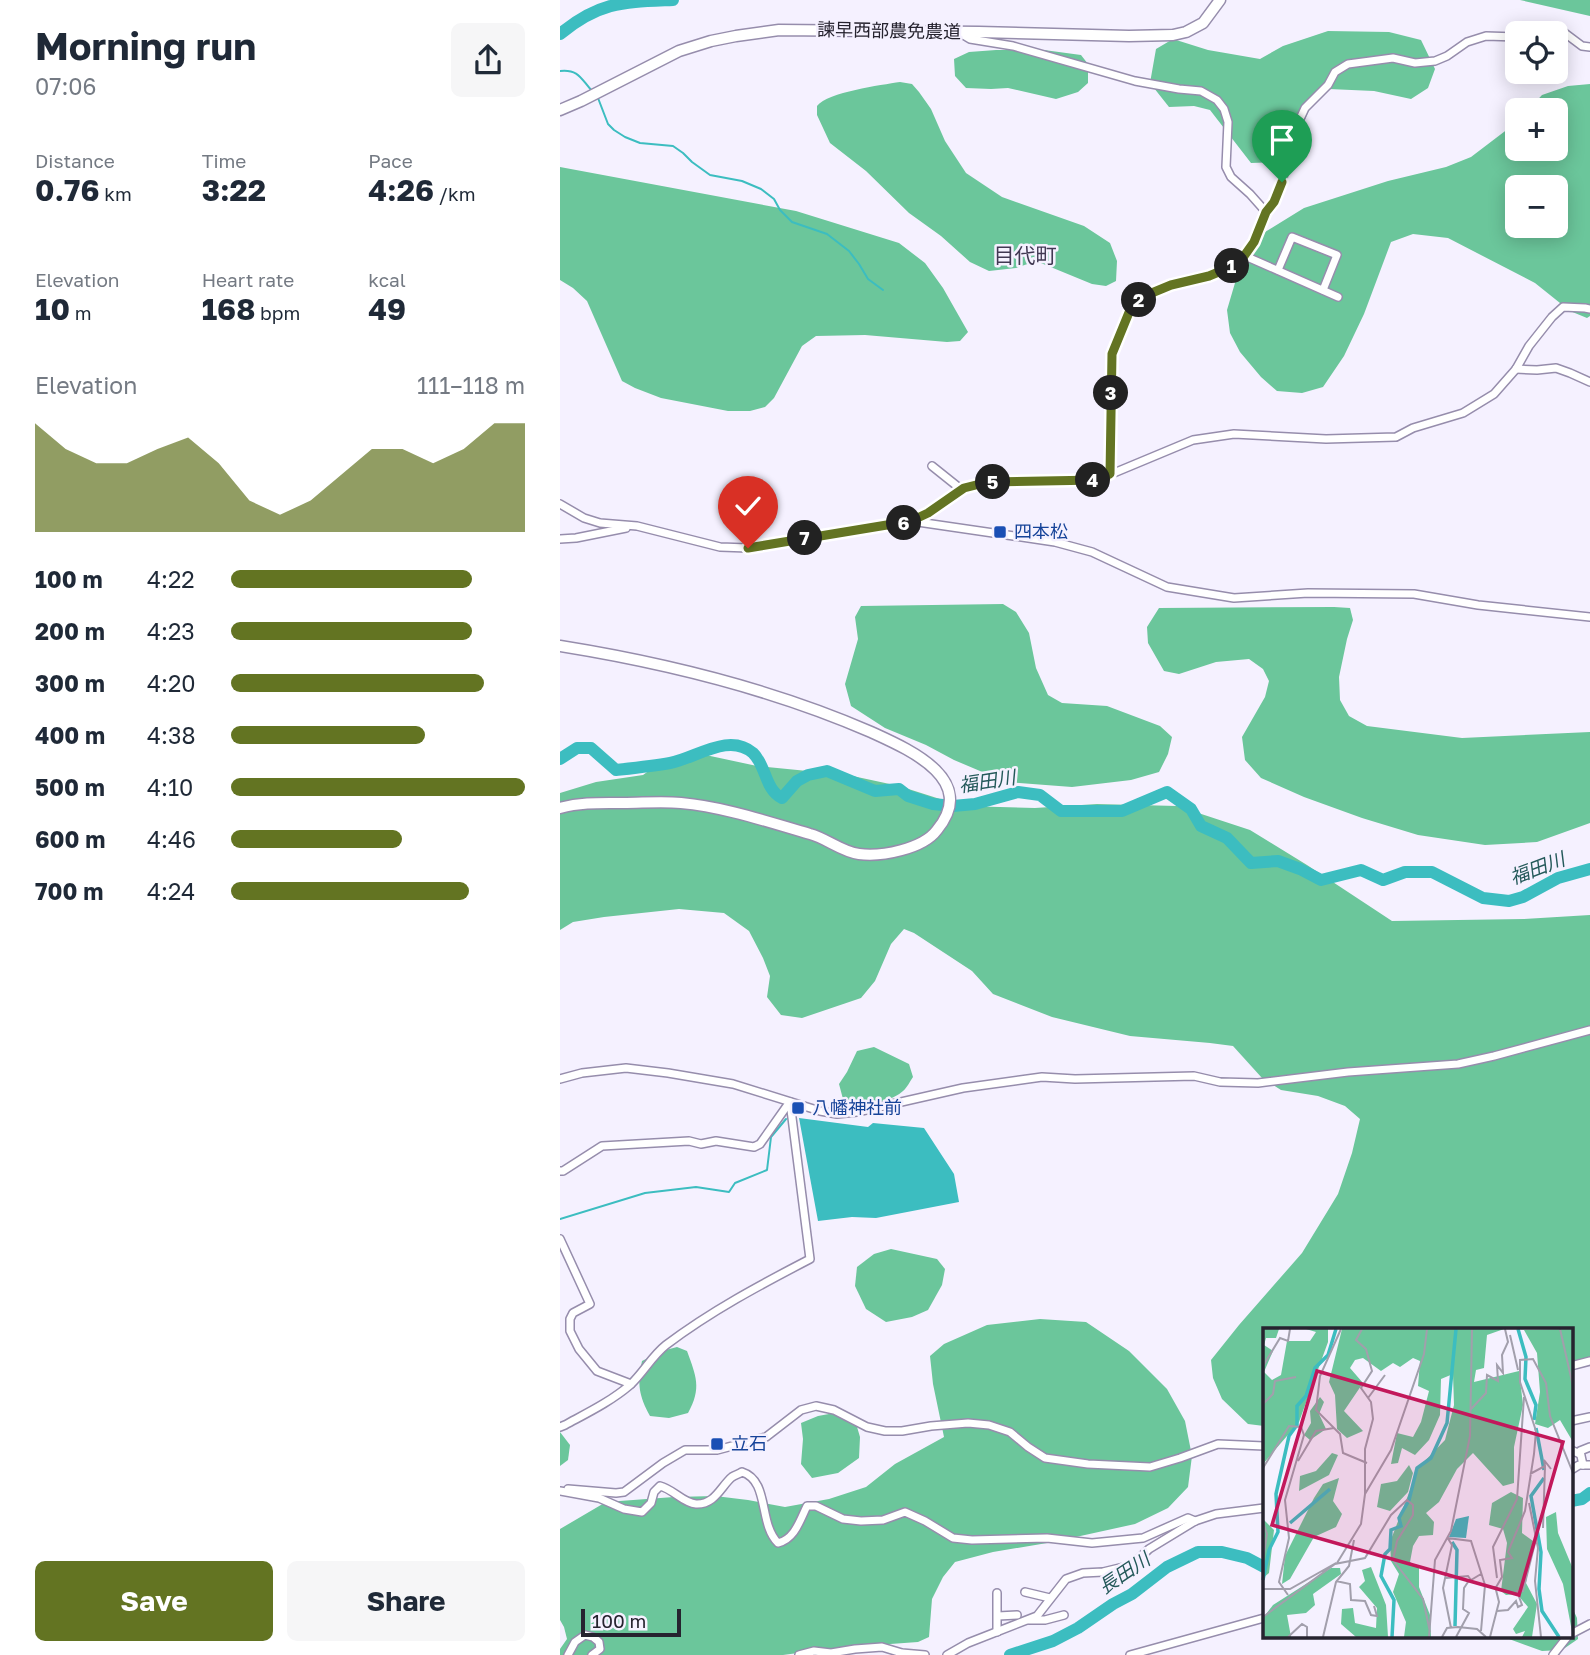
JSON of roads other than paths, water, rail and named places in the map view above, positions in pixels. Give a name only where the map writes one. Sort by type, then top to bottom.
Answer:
[{"type":"street","name":"諫早西部農免農道","points":[[560,110],[679,51],[736,36],[779,30],[1173,35],[1203,23],[1220,0]]},
{"type":"street","points":[[958,32],[970,39],[1013,46],[1135,81],[1201,91],[1217,100],[1224,109],[1228,122],[1226,167],[1231,177],[1266,212]]},
{"type":"street","points":[[1568,36],[1582,46],[1590,47]]},
{"type":"street","points":[[1110,474],[1112,354],[1130,310],[1142,297],[1171,285],[1209,276],[1233,266],[1245,256],[1266,212],[1274,202],[1282,182],[1293,134],[1305,108],[1328,85],[1335,72],[1348,64],[1393,58],[1415,62],[1435,61],[1467,42],[1486,37],[1505,37]]},
{"type":"street","points":[[1278,270],[1292,237],[1337,255],[1323,290]]},
{"type":"street","points":[[1245,256],[1338,297]]},
{"type":"street","points":[[560,505],[583,518],[600,523],[637,526],[720,547],[748,548],[911,521],[928,513],[962,489],[988,482],[1097,480],[1193,440],[1234,434],[1326,439],[1396,437],[1413,428],[1463,413],[1494,394],[1516,369],[1529,346],[1552,317],[1563,307],[1590,309]]},
{"type":"street","points":[[1516,369],[1556,368],[1590,382]]},
{"type":"street","points":[[932,466],[962,489]]},
{"type":"street","points":[[911,521],[1055,542],[1092,552],[1167,587],[1234,598],[1308,593],[1414,594],[1478,605],[1590,617]]},
{"type":"street","points":[[560,539],[637,526]]},
{"type":"street","points":[[560,646],[723,679],[829,714],[916,755],[934,768],[947,784],[950,798],[949,809],[938,830],[930,838],[893,852],[870,855],[855,854],[816,835],[744,815],[680,802],[578,803],[560,808]]},
{"type":"street","points":[[560,1079],[582,1073],[626,1068],[668,1073],[733,1084],[837,1114],[963,1088],[1042,1077],[1075,1079],[1194,1076],[1220,1082],[1258,1083],[1348,1072],[1458,1064],[1590,1030]]},
{"type":"street","points":[[560,1171],[602,1146],[689,1141],[701,1144],[716,1141],[754,1147],[760,1144],[790,1102]]},
{"type":"street","points":[[560,1427],[611,1400],[644,1371],[663,1348],[690,1328],[728,1303],[810,1259],[790,1102]]},
{"type":"street","points":[[560,1239],[590,1304],[573,1313],[570,1331],[579,1349],[597,1371],[631,1384]]},
{"type":"street","points":[[561,1322],[570,1319]]},
{"type":"street","points":[[1572,1366],[1590,1361]]},
{"type":"street","points":[[1572,1372],[1581,1363]]},
{"type":"street","points":[[560,1491],[572,1488],[624,1492],[685,1450],[718,1450],[766,1437],[800,1410],[816,1406],[834,1410],[867,1427],[885,1431],[968,1423],[989,1425],[1010,1432],[1045,1458],[1088,1464],[1150,1467],[1217,1444],[1263,1446]]},
{"type":"street","points":[[1572,1421],[1590,1417]]},
{"type":"street","points":[[1580,1454],[1580,1451],[1590,1447]]},
{"type":"street","points":[[1572,1450],[1580,1454],[1587,1465]]},
{"type":"street","points":[[560,1491],[599,1498],[624,1509],[642,1513],[660,1486],[697,1504],[709,1501],[721,1492],[732,1477],[742,1472],[751,1475],[757,1483],[768,1528],[778,1543],[793,1534],[807,1506],[816,1506],[843,1519],[861,1521],[883,1520],[905,1512],[953,1538],[972,1540],[1047,1538],[1104,1542],[1143,1538],[1188,1518],[1195,1521]]},
{"type":"street","points":[[947,1655],[968,1643],[1037,1616],[1066,1579],[1083,1573],[1104,1572],[1132,1565],[1149,1549],[1195,1521],[1216,1514],[1263,1508]]},
{"type":"street","points":[[997,1592],[997,1632]]},
{"type":"street","points":[[1025,1592],[1050,1598]]},
{"type":"street","points":[[998,1616],[1017,1615]]},
{"type":"street","points":[[1025,1620],[1045,1620],[1064,1615]]},
{"type":"street","points":[[1130,1655],[1263,1619]]},
{"type":"street","points":[[1572,1633],[1590,1624]]},
{"type":"street","points":[[568,1655],[575,1642],[585,1635],[599,1642],[600,1649],[592,1655]]},
{"type":"street","points":[[1553,1655],[1567,1638]]},
{"type":"street","points":[[799,1655],[814,1651],[831,1653],[855,1648],[882,1647],[902,1653],[925,1655]]},
{"type":"water","points":[[799,1118],[868,1127],[873,1123],[924,1128],[954,1174],[959,1202],[876,1218],[852,1217],[818,1221]]},
{"type":"waterway","points":[[560,34],[588,15],[613,5],[673,0]]},
{"type":"waterway","points":[[560,71],[576,73],[592,91]]},
{"type":"waterway","points":[[598,98],[608,124],[614,130],[640,143],[673,146],[710,175],[742,181],[761,189],[774,199],[792,222],[827,234],[849,251],[868,279],[883,290]]},
{"type":"waterway","name":"福田川","points":[[560,759],[577,748],[591,748],[616,770],[670,763],[712,748],[734,745],[753,753],[772,789],[782,798],[797,781],[808,775],[827,771],[875,791],[899,789],[908,796],[933,804],[953,806],[975,804],[1018,792],[1040,795],[1061,811],[1122,811],[1167,792],[1191,809],[1201,826],[1227,838],[1251,863],[1278,861],[1321,880],[1361,870],[1383,880],[1405,872],[1432,872],[1483,898],[1509,901],[1523,897],[1558,878],[1590,869]]},
{"type":"waterway","points":[[560,1219],[645,1193],[696,1187],[729,1192],[735,1183],[767,1170],[771,1137],[786,1119]]},
{"type":"waterway","name":"長田川","points":[[1572,1501],[1582,1499],[1590,1493]]},
{"type":"waterway","name":"長田川","points":[[1010,1655],[1053,1641],[1078,1628],[1132,1594],[1167,1567],[1198,1552],[1222,1552],[1247,1558],[1263,1566]]},
{"type":"place","name":"四本松","points":[[1000,532]]},
{"type":"place","name":"八幡神社前","points":[[798,1108]]},
{"type":"place","name":"立石","points":[[717,1444]]},
{"type":"district","name":"目代町","points":[[1025,256]]}]
